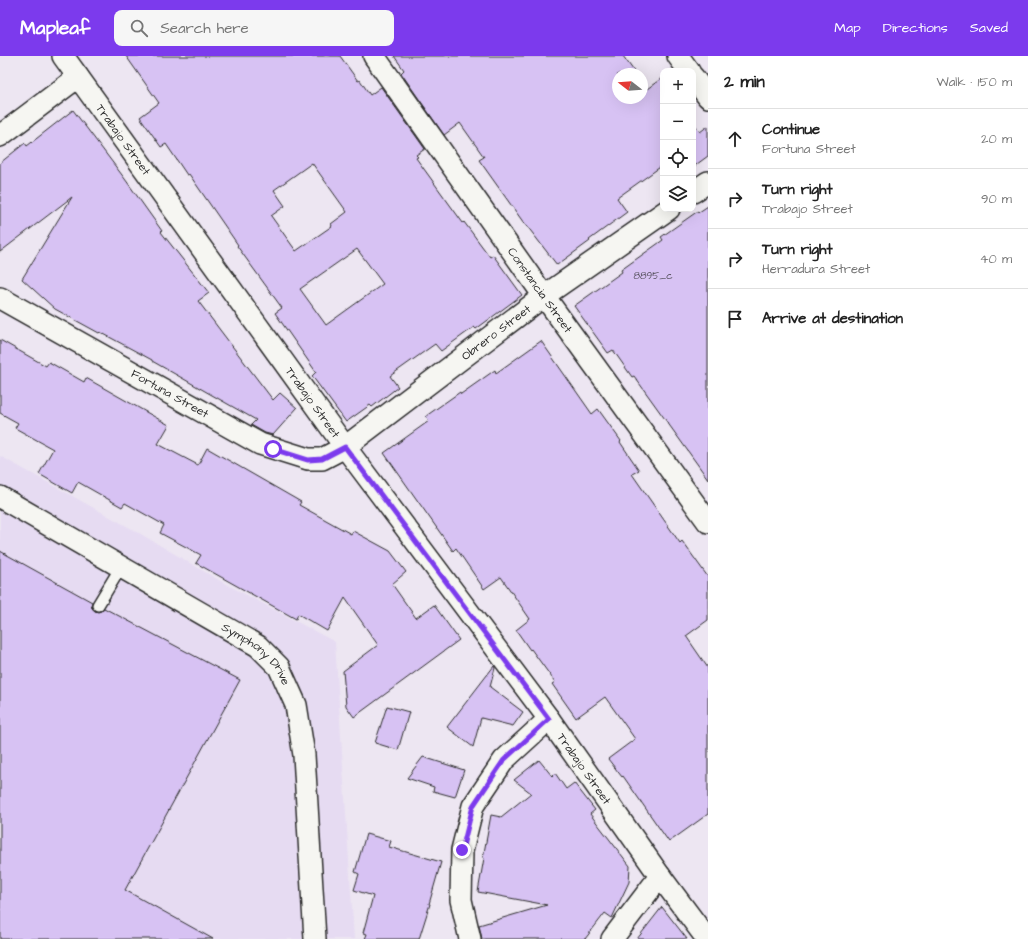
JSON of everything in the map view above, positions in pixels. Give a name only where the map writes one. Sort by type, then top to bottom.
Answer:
[{"type":"street","name":"Trabajo Street","points":[[63,56],[345,447],[549,719],[660,876],[708,939]]},
{"type":"street","name":"Constancia Street","points":[[374,56],[544,296],[708,522]]},
{"type":"street","points":[[678,56],[687,68]]},
{"type":"street","points":[[0,136],[78,77]]},
{"type":"street","points":[[696,81],[708,98]]},
{"type":"street","points":[[696,190],[708,182]]},
{"type":"street","name":"Obrero Street","points":[[345,447],[544,296],[665,212]]},
{"type":"street","name":"Fortuna Street","points":[[0,298],[260,444],[308,460],[322,459],[345,447]]},
{"type":"street","name":"Symphony Drive","points":[[0,497],[258,646],[279,668],[296,705],[304,755],[315,939]]},
{"type":"street","points":[[470,939],[461,900],[462,850],[473,806],[504,760],[549,719]]},
{"type":"street","points":[[612,939],[660,876]]},
{"type":"lane","points":[[98,605],[121,567]]},
{"type":"shaded area","points":[[0,456],[139,533],[222,582],[335,642],[354,939],[0,939]]},
{"type":"building","points":[[126,56],[340,56],[358,81],[360,80],[370,95],[381,87],[425,149],[416,155],[418,157],[416,158],[463,223],[464,222],[490,257],[493,255],[522,295],[476,329],[474,327],[441,351],[435,344],[390,376],[398,387],[372,407],[370,405],[346,422],[312,376],[316,372],[275,313],[282,308],[237,246],[238,245],[189,174],[187,175],[166,144],[161,147],[140,117],[159,103]],"holes":[[[312,163],[347,212],[331,224],[332,226],[296,251],[271,216],[285,206],[274,190]],[[357,249],[383,284],[326,325],[300,289]]]},
{"type":"building","points":[[394,56],[623,56],[632,68],[612,68],[612,104],[648,104],[648,88],[660,79],[660,167],[617,198],[627,212],[557,265],[526,226],[479,160],[484,157],[460,123],[444,135],[401,73],[404,70]]},
{"type":"building","points":[[73,110],[125,179],[162,231],[161,232],[209,293],[198,301],[273,400],[280,393],[297,408],[273,435],[265,433],[251,425],[256,420],[152,360],[55,309],[22,279],[72,197],[0,252],[0,163],[25,143],[27,146]]},
{"type":"building","points":[[696,126],[700,132],[708,126],[708,156],[696,165]]},
{"type":"building","points":[[708,206],[708,479],[634,376],[632,377],[613,350],[608,353],[574,306],[622,272],[621,270],[663,240],[661,237],[698,211],[699,212]]},
{"type":"building","points":[[0,340],[46,366],[49,362],[84,382],[86,378],[169,425],[158,444],[198,465],[207,448],[301,502],[299,505],[351,534],[353,531],[390,551],[406,572],[392,584],[416,618],[434,605],[459,640],[354,717],[346,706],[343,671],[378,645],[345,598],[327,631],[298,614],[296,619],[196,563],[201,555],[160,533],[164,525],[125,503],[122,507],[78,482],[72,493],[39,474],[53,449],[15,428],[18,423],[0,413]]},
{"type":"building","points":[[541,341],[592,414],[598,409],[621,441],[620,442],[639,470],[632,474],[680,543],[682,541],[708,577],[708,620],[686,636],[708,668],[708,814],[669,842],[623,776],[622,777],[608,759],[635,739],[605,697],[576,718],[552,684],[555,682],[516,630],[530,619],[501,577],[484,589],[456,548],[453,551],[384,453],[429,421],[426,416],[495,370],[496,373]]},
{"type":"building","points":[[0,551],[92,602],[92,608],[95,611],[101,611],[104,608],[240,680],[125,890],[213,939],[0,939]]},
{"type":"building","points":[[494,666],[495,668],[490,687],[523,712],[513,726],[481,718],[473,747],[447,727]]},
{"type":"building","points":[[387,706],[409,712],[398,750],[375,743]]},
{"type":"building","points":[[423,757],[464,770],[455,797],[433,791],[434,787],[407,778]]},
{"type":"building","points":[[539,760],[552,776],[555,773],[566,789],[574,783],[595,810],[590,814],[630,866],[629,882],[612,918],[605,913],[585,939],[482,939],[479,925],[547,905],[478,892],[491,815],[501,817],[531,793],[514,780]]},
{"type":"building","points":[[366,834],[391,841],[389,847],[441,862],[419,939],[365,939],[367,934],[363,933],[373,896],[354,890],[359,874],[355,872]]},
{"type":"building","points":[[662,907],[687,939],[637,939]]},
{"type":"route","points":[[273,449],[308,460],[322,459],[345,447],[549,719],[504,760],[473,806],[462,850]]}]
